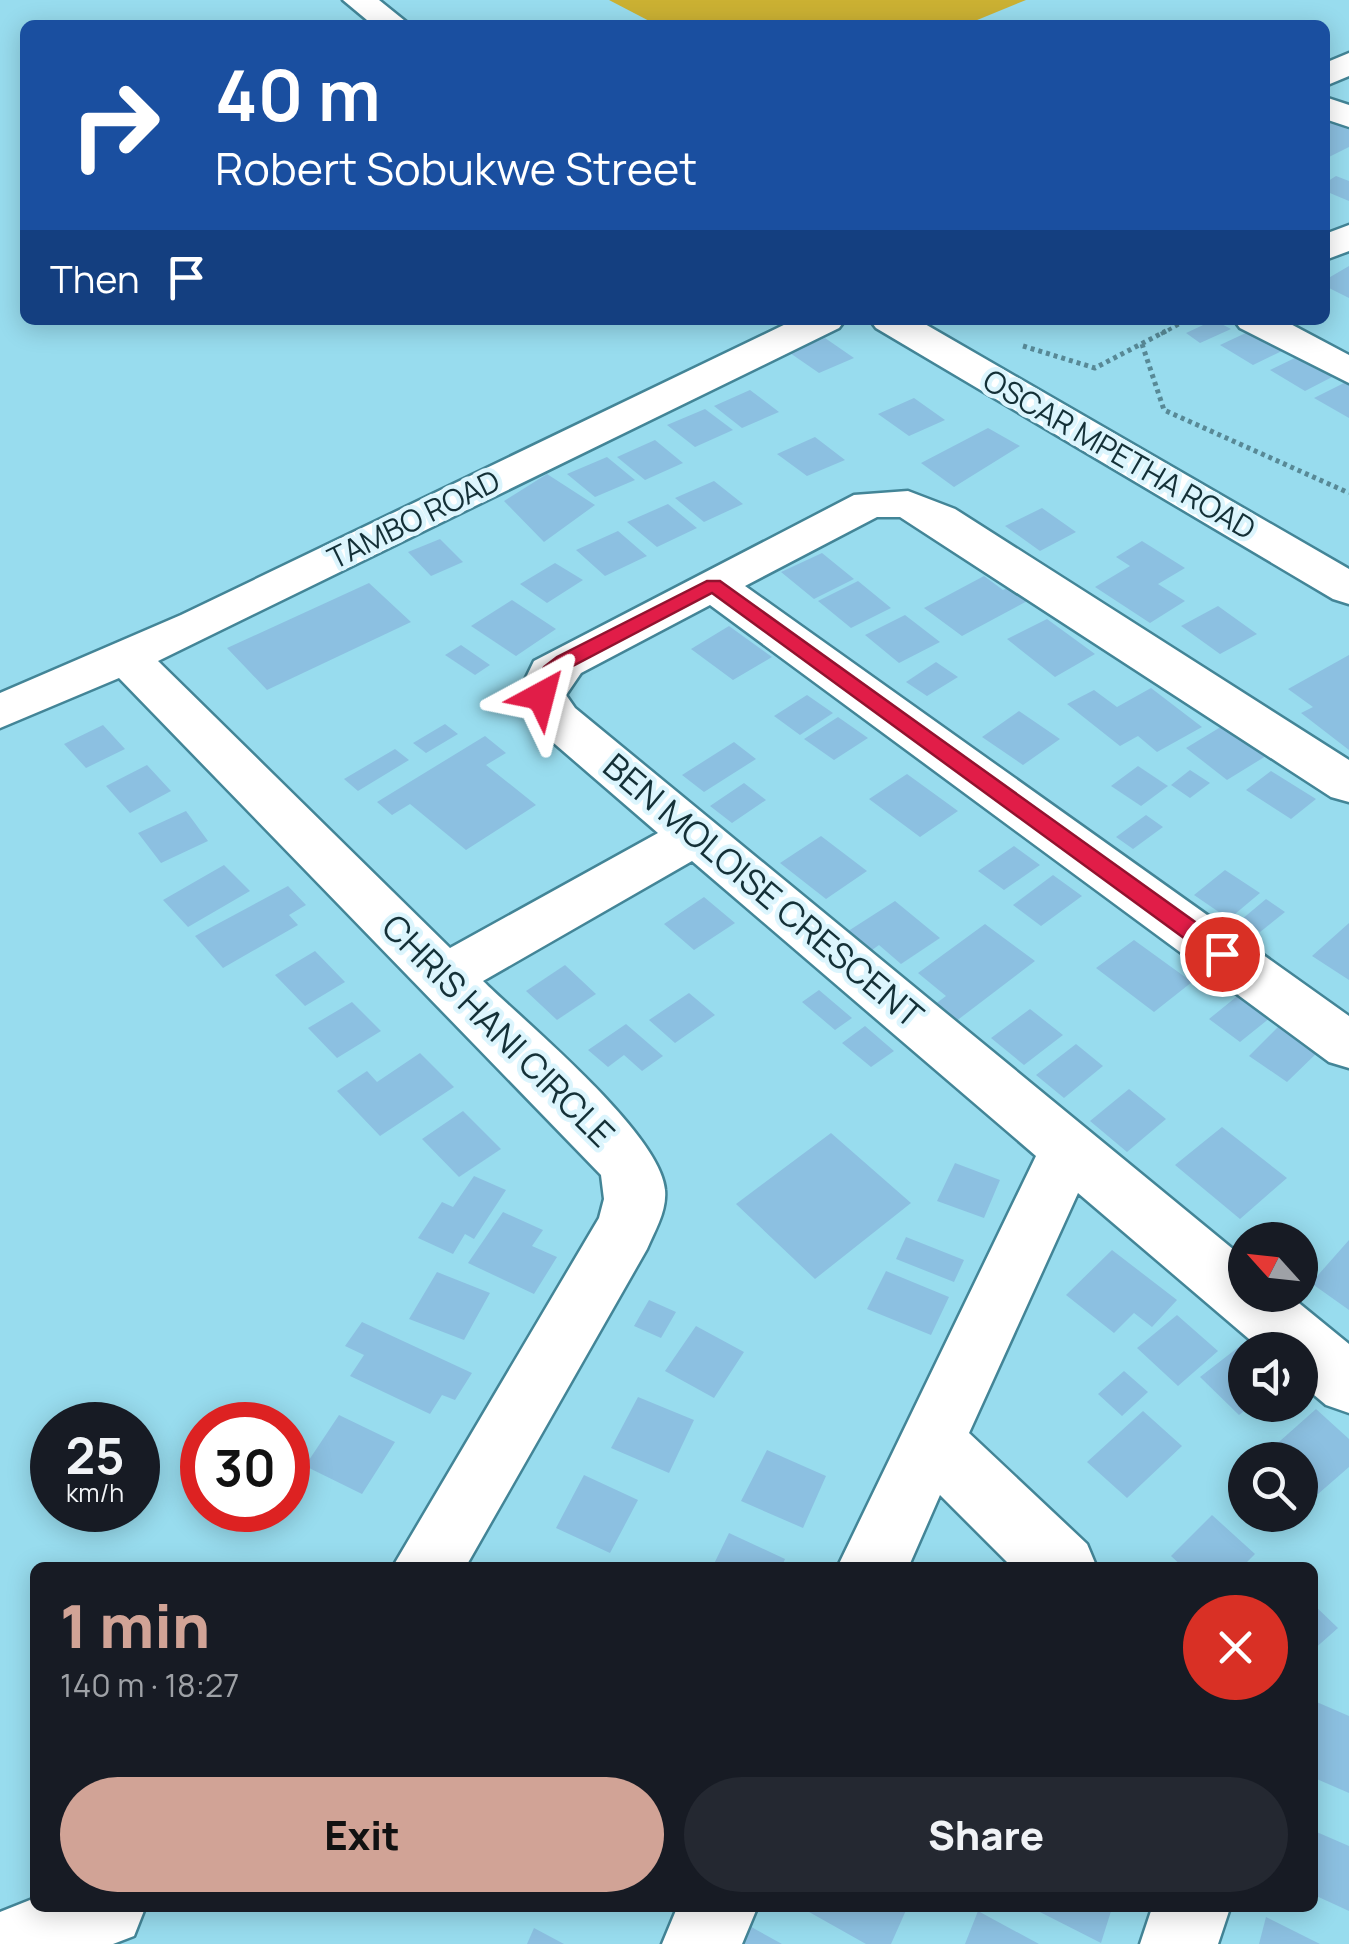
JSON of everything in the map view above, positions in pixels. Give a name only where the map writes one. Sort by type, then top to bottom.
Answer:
[{"type":"street","points":[[359,0],[387,20]]},
{"type":"street","name":"TAMBO ROAD","points":[[0,712],[126,658],[815,325]]},
{"type":"street","name":"OSCAR MPETHA ROAD","points":[[899,325],[1349,589]]},
{"type":"street","points":[[1264,325],[1349,370]]},
{"type":"street","name":"BEN MOLOISE CRESCENT","points":[[1349,784],[939,519],[908,504],[869,504],[564,662],[551,672],[541,696],[558,720],[1349,1384]]},
{"type":"street","points":[[713,585],[1349,1046]]},
{"type":"street","name":"CHRIS HANI CIRCLE","points":[[126,658],[619,1152],[633,1172],[637,1192],[625,1230],[431,1562]]},
{"type":"street","points":[[444,977],[696,834]]},
{"type":"street","points":[[875,1562],[1069,1148]]},
{"type":"street","points":[[930,1440],[1056,1562]]},
{"type":"street","points":[[18,1944],[96,1912]]},
{"type":"street","points":[[701,1944],[716,1912]]},
{"type":"street","points":[[1180,1944],[1190,1912]]},
{"type":"path","points":[[1017,345],[1095,368],[1178,325]]},
{"type":"path","points":[[1142,344],[1164,410],[1349,494]]},
{"type":"shaded area","points":[[609,0],[1026,0],[977,20],[647,20]]},
{"type":"building","points":[[1330,121],[1349,130],[1349,147],[1330,156]]},
{"type":"building","points":[[1336,176],[1349,181],[1349,201],[1330,193],[1330,180]]},
{"type":"building","points":[[1349,266],[1349,298],[1330,288],[1330,277]]},
{"type":"building","points":[[1203,325],[1231,329],[1200,343],[1186,333]]},
{"type":"building","points":[[1250,331],[1284,350],[1253,365],[1220,345]]},
{"type":"building","points":[[825,338],[854,358],[819,373],[790,353]]},
{"type":"building","points":[[1301,355],[1336,375],[1305,391],[1270,370]]},
{"type":"building","points":[[1349,384],[1349,418],[1314,398]]},
{"type":"building","points":[[750,390],[779,412],[742,428],[714,406]]},
{"type":"building","points":[[914,398],[945,420],[909,436],[878,414]]},
{"type":"building","points":[[705,409],[733,430],[695,447],[667,425]]},
{"type":"building","points":[[988,428],[1020,446],[954,487],[921,463]]},
{"type":"building","points":[[815,437],[845,460],[807,476],[777,454]]},
{"type":"building","points":[[655,440],[683,463],[645,480],[617,457]]},
{"type":"building","points":[[607,457],[635,480],[595,497],[567,474]]},
{"type":"building","points":[[547,474],[595,505],[544,542],[504,501]]},
{"type":"building","points":[[714,481],[743,504],[704,522],[675,498]]},
{"type":"building","points":[[668,504],[697,528],[657,547],[627,522]]},
{"type":"building","points":[[1042,508],[1076,532],[1040,551],[1005,526]]},
{"type":"building","points":[[618,531],[647,556],[605,576],[576,550]]},
{"type":"building","points":[[440,539],[463,562],[431,576],[408,552]]},
{"type":"building","points":[[1142,541],[1185,568],[1158,584],[1185,601],[1150,623],[1095,587],[1130,566],[1116,557]]},
{"type":"building","points":[[822,553],[854,579],[814,599],[781,572]]},
{"type":"building","points":[[555,563],[583,580],[547,603],[520,584]]},
{"type":"building","points":[[984,576],[1003,590],[1014,585],[1033,598],[962,636],[924,608]]},
{"type":"building","points":[[858,581],[891,608],[851,628],[818,601]]},
{"type":"building","points":[[369,583],[411,622],[267,690],[227,648]]},
{"type":"building","points":[[512,600],[556,629],[516,656],[471,626]]},
{"type":"building","points":[[1218,606],[1257,634],[1220,654],[1181,626]]},
{"type":"building","points":[[905,615],[940,642],[899,663],[865,635]]},
{"type":"building","points":[[1047,619],[1095,654],[1055,677],[1007,639]]},
{"type":"building","points":[[729,626],[772,657],[733,680],[691,649]]},
{"type":"building","points":[[461,645],[490,665],[475,675],[445,655]]},
{"type":"building","points":[[1349,655],[1349,750],[1301,713],[1313,707],[1288,689]]},
{"type":"building","points":[[936,662],[958,677],[927,696],[906,682]]},
{"type":"building","points":[[1151,688],[1202,727],[1157,752],[1138,736],[1120,746],[1067,704],[1094,690],[1117,707]]},
{"type":"building","points":[[807,695],[833,713],[800,735],[774,716]]},
{"type":"building","points":[[1019,711],[1060,739],[1023,765],[982,737]]},
{"type":"building","points":[[838,717],[868,738],[834,760],[804,739]]},
{"type":"building","points":[[445,724],[458,734],[426,753],[413,743]]},
{"type":"building","points":[[103,725],[125,749],[86,768],[64,744]]},
{"type":"building","points":[[1224,725],[1266,756],[1227,780],[1186,748]]},
{"type":"building","points":[[485,736],[506,753],[486,765],[536,805],[466,850],[410,804],[392,815],[377,802]]},
{"type":"building","points":[[734,742],[756,759],[704,792],[682,775]]},
{"type":"building","points":[[395,749],[409,760],[358,791],[344,779]]},
{"type":"building","points":[[147,765],[171,791],[130,813],[106,786]]},
{"type":"building","points":[[1138,766],[1168,786],[1141,806],[1111,786]]},
{"type":"building","points":[[1190,770],[1210,783],[1190,798],[1171,785]]},
{"type":"building","points":[[1271,771],[1316,799],[1291,819],[1246,790]]},
{"type":"building","points":[[907,774],[958,811],[920,837],[869,799]]},
{"type":"building","points":[[744,783],[766,800],[732,823],[710,806]]},
{"type":"building","points":[[186,811],[208,841],[161,863],[138,833]]},
{"type":"building","points":[[1146,815],[1163,827],[1133,849],[1116,837]]},
{"type":"building","points":[[821,836],[867,871],[826,899],[780,863]]},
{"type":"building","points":[[1014,846],[1040,865],[1004,890],[978,871]]},
{"type":"building","points":[[224,865],[250,891],[188,927],[163,900]]},
{"type":"building","points":[[1225,870],[1260,893],[1229,919],[1194,895]]},
{"type":"building","points":[[1053,875],[1082,896],[1041,926],[1013,905]]},
{"type":"building","points":[[288,886],[306,905],[289,915],[298,925],[223,968],[195,936]]},
{"type":"building","points":[[704,897],[735,923],[694,950],[664,924]]},
{"type":"building","points":[[1266,899],[1285,912],[1260,932],[1241,920]]},
{"type":"building","points":[[895,901],[940,938],[901,964],[879,945],[865,955],[842,935]]},
{"type":"building","points":[[1349,923],[1349,980],[1312,956]]},
{"type":"building","points":[[985,924],[1035,961],[955,1022],[934,1005],[946,996],[918,973]]},
{"type":"building","points":[[1134,940],[1192,982],[1154,1012],[1096,968]]},
{"type":"building","points":[[315,951],[345,982],[305,1006],[275,975]]},
{"type":"building","points":[[565,965],[596,994],[557,1020],[526,991]]},
{"type":"building","points":[[1251,985],[1276,1013],[1240,1042],[1209,1019]]},
{"type":"building","points":[[819,990],[852,1018],[835,1030],[802,1002]]},
{"type":"building","points":[[689,993],[715,1015],[675,1043],[649,1020]]},
{"type":"building","points":[[352,1002],[381,1031],[337,1058],[308,1028]]},
{"type":"building","points":[[1030,1009],[1063,1035],[1024,1065],[991,1038]]},
{"type":"building","points":[[1283,1022],[1322,1048],[1287,1082],[1249,1056]]},
{"type":"building","points":[[626,1024],[663,1056],[642,1071],[624,1055],[608,1067],[588,1050]]},
{"type":"building","points":[[865,1026],[894,1051],[871,1067],[842,1043]]},
{"type":"building","points":[[1076,1044],[1103,1066],[1064,1098],[1036,1075]]},
{"type":"building","points":[[420,1053],[454,1087],[380,1136],[337,1091],[367,1071],[377,1082]]},
{"type":"building","points":[[1129,1089],[1166,1119],[1127,1152],[1090,1121]]},
{"type":"building","points":[[463,1111],[501,1149],[459,1177],[422,1139]]},
{"type":"building","points":[[1222,1127],[1287,1178],[1240,1219],[1175,1165]]},
{"type":"building","points":[[831,1133],[911,1203],[815,1279],[736,1204]]},
{"type":"building","points":[[955,1163],[1000,1180],[984,1218],[937,1201]]},
{"type":"building","points":[[474,1176],[506,1190],[474,1239],[465,1234],[453,1254],[418,1238],[442,1202],[453,1207]]},
{"type":"building","points":[[503,1212],[543,1230],[532,1246],[557,1257],[534,1294],[468,1263]]},
{"type":"building","points":[[906,1237],[964,1260],[954,1282],[896,1259]]},
{"type":"building","points":[[1349,1240],[1349,1310],[1318,1288],[1318,1275]]},
{"type":"building","points":[[1112,1250],[1177,1300],[1152,1327],[1134,1313],[1114,1333],[1066,1295]]},
{"type":"building","points":[[886,1271],[949,1297],[931,1335],[867,1309]]},
{"type":"building","points":[[437,1272],[490,1293],[464,1340],[409,1319]]},
{"type":"building","points":[[649,1300],[676,1312],[661,1338],[634,1326]]},
{"type":"building","points":[[1177,1315],[1218,1351],[1178,1386],[1137,1348]]},
{"type":"building","points":[[362,1322],[472,1373],[455,1400],[442,1395],[430,1414],[350,1376],[364,1355],[345,1346]]},
{"type":"building","points":[[696,1326],[744,1352],[714,1398],[665,1371]]},
{"type":"building","points":[[1228,1355],[1228,1404],[1200,1377]]},
{"type":"building","points":[[1124,1371],[1148,1392],[1122,1416],[1098,1394]]},
{"type":"building","points":[[638,1397],[694,1420],[669,1473],[611,1448]]},
{"type":"building","points":[[1143,1411],[1182,1446],[1127,1498],[1087,1462]]},
{"type":"building","points":[[1318,1411],[1349,1439],[1349,1467],[1318,1494],[1318,1442],[1279,1442],[1301,1422],[1318,1422]]},
{"type":"building","points":[[339,1415],[395,1442],[362,1494],[310,1468],[310,1458]]},
{"type":"building","points":[[767,1450],[826,1476],[803,1528],[741,1501]]},
{"type":"building","points":[[584,1475],[638,1500],[610,1553],[556,1528]]},
{"type":"building","points":[[1212,1515],[1255,1554],[1247,1562],[1178,1562],[1171,1556]]},
{"type":"building","points":[[729,1533],[785,1559],[784,1562],[715,1562]]},
{"type":"building","points":[[1318,1609],[1338,1628],[1318,1646]]},
{"type":"building","points":[[1318,1703],[1349,1716],[1349,1793],[1318,1780]]},
{"type":"building","points":[[1318,1833],[1349,1846],[1349,1911],[1318,1897]]},
{"type":"building","points":[[809,1912],[905,1912],[891,1944],[866,1944]]},
{"type":"building","points":[[980,1912],[1039,1944],[965,1944]]},
{"type":"building","points":[[1040,1912],[1111,1912],[1101,1943]]},
{"type":"building","points":[[1266,1917],[1320,1944],[1259,1944]]},
{"type":"building","points":[[744,1923],[782,1944],[734,1944]]},
{"type":"building","points":[[534,1928],[564,1944],[527,1944]]},
{"type":"route","points":[[541,696],[551,672],[564,662],[713,585],[1222,954]]}]
